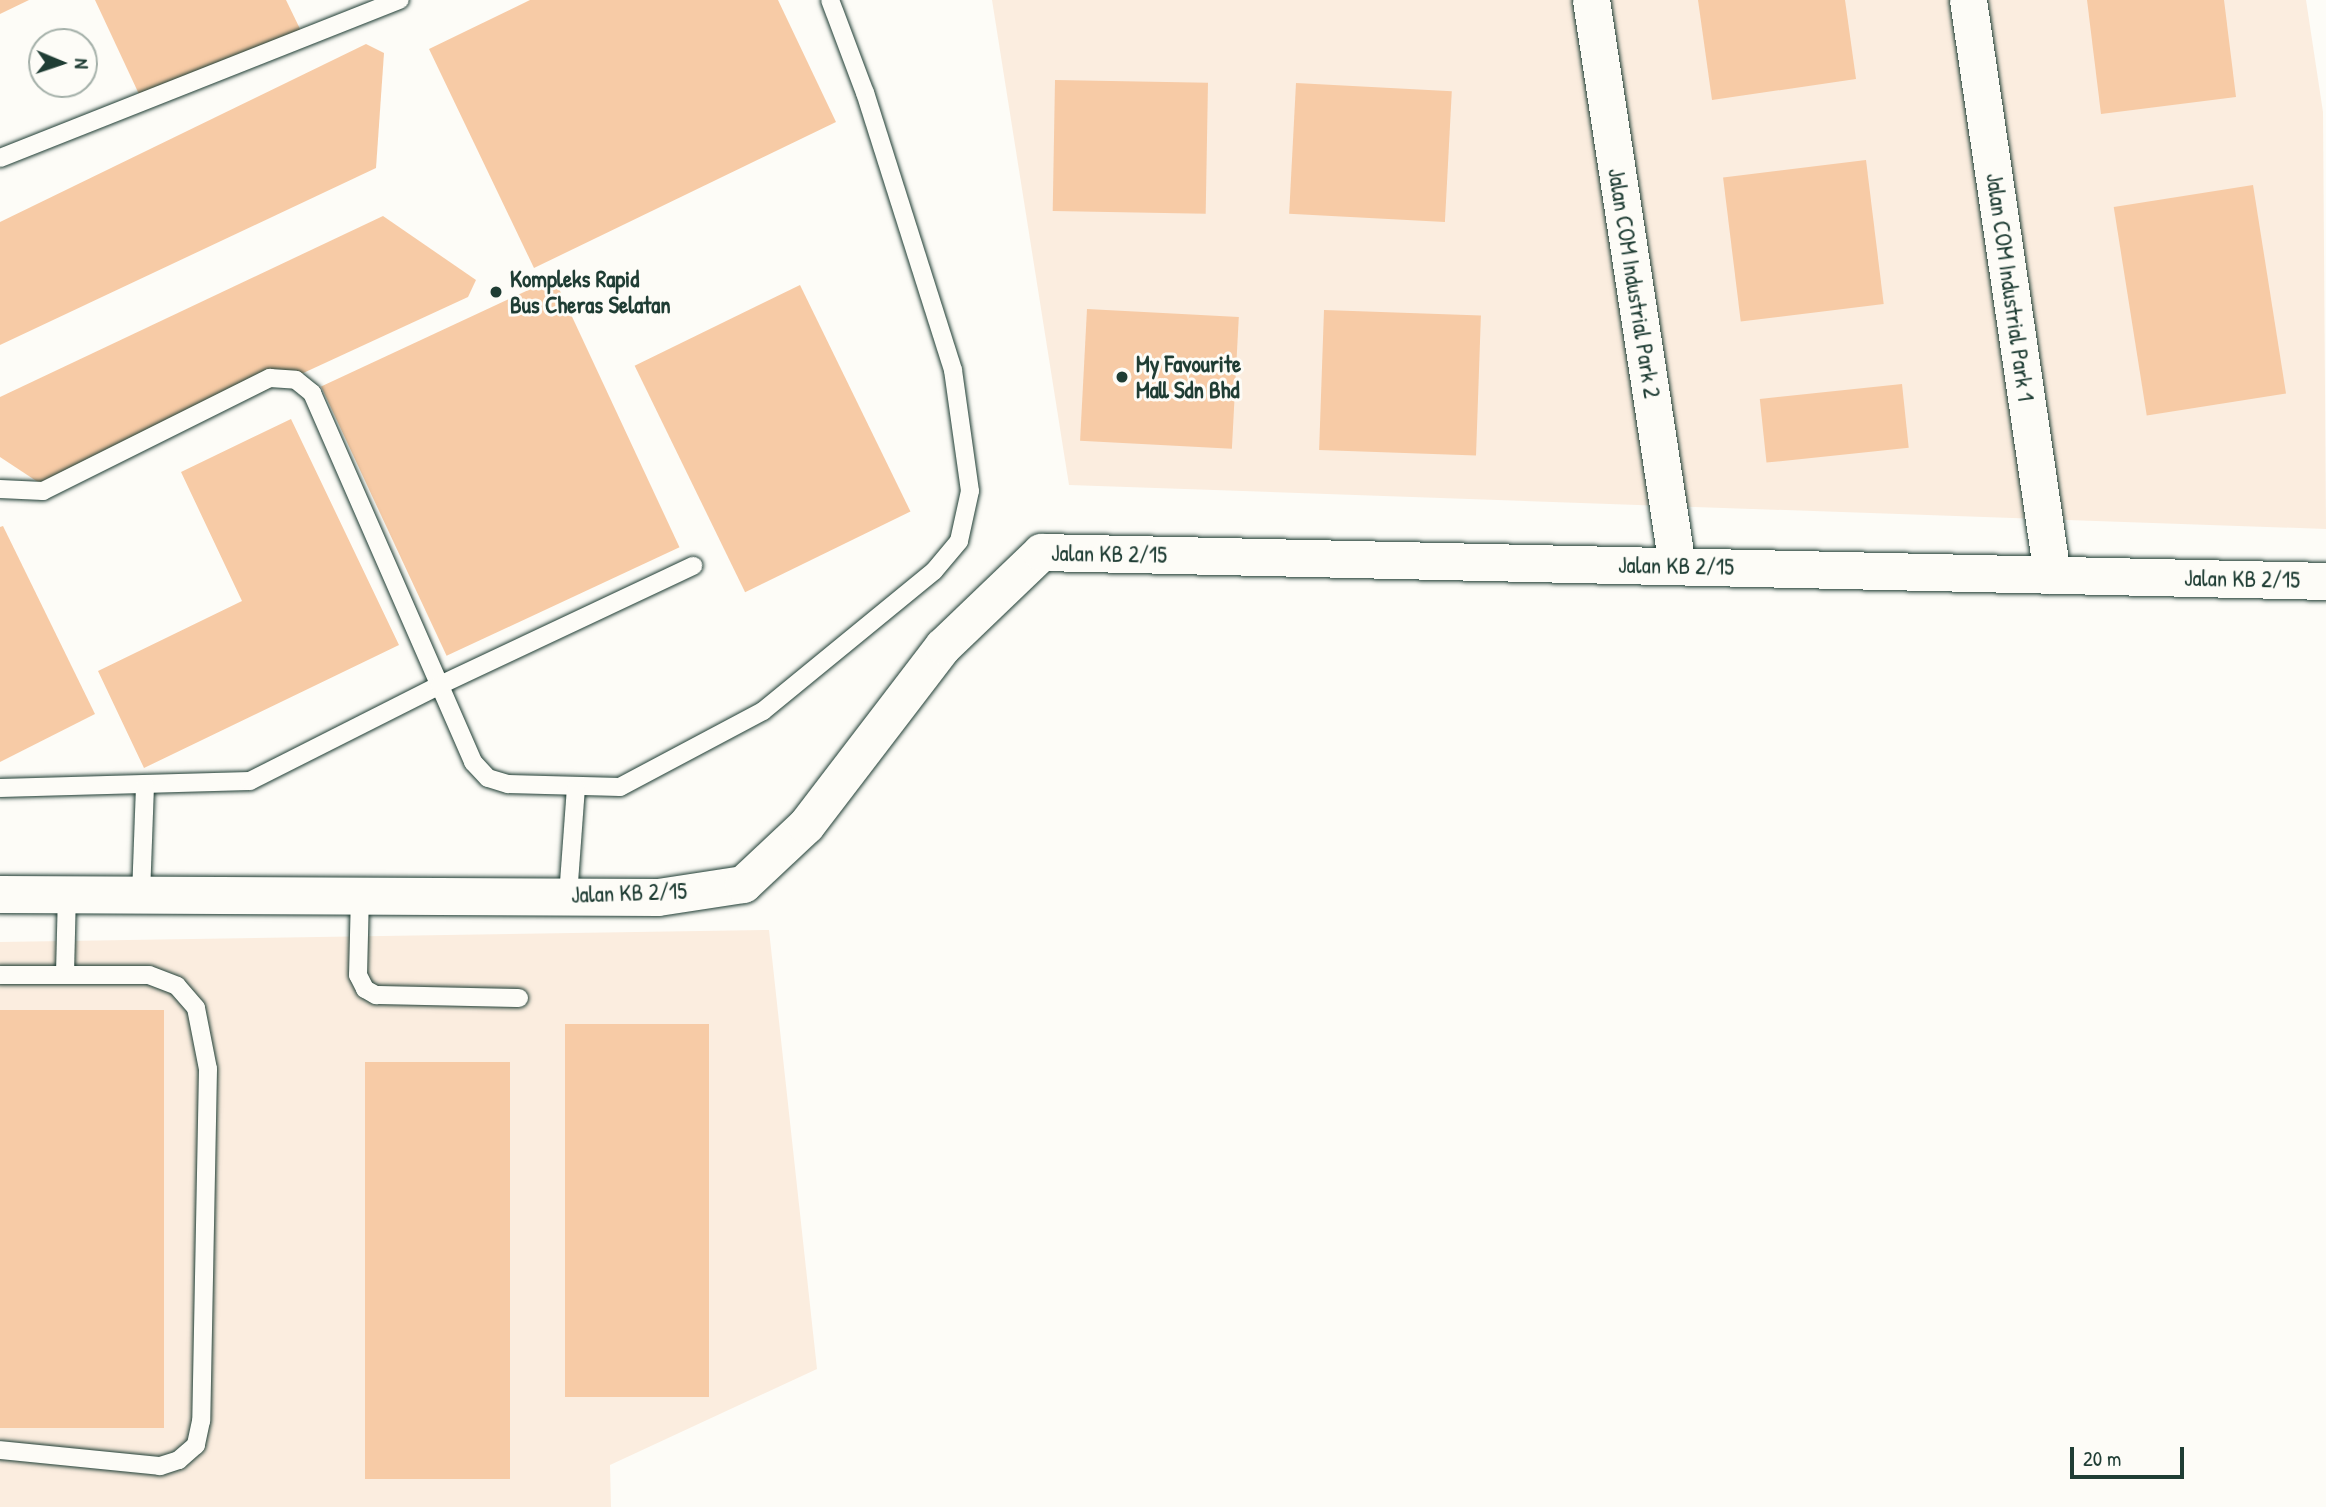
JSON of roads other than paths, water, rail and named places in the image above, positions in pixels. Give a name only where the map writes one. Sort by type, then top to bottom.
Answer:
[{"type":"street","name":"Jalan COM Industrial Park 2","points":[[1591,0],[1677,566]]},
{"type":"street","name":"Jalan COM Industrial Park 1","points":[[1968,0],[2052,575]]},
{"type":"street","name":"Jalan KB 2/15","points":[[0,894],[658,897],[743,884],[806,825],[943,646],[1041,552],[2326,581]]},
{"type":"lane","points":[[0,158],[400,0]]},
{"type":"lane","points":[[0,489],[43,491],[270,378],[296,380],[312,393],[473,762],[488,778],[576,788],[620,788],[763,711],[934,571],[958,541],[970,491],[953,370],[865,93],[830,0]]},
{"type":"lane","points":[[0,788],[250,782],[440,685],[693,566]]},
{"type":"lane","points":[[141,895],[145,786]]},
{"type":"lane","points":[[568,896],[576,788]]},
{"type":"lane","points":[[65,974],[67,894]]},
{"type":"lane","points":[[360,894],[358,975],[365,989],[376,995],[519,998]]},
{"type":"lane","points":[[0,975],[149,975],[177,986],[196,1008],[208,1069],[201,1422],[196,1445],[179,1460],[160,1466],[0,1450]]},
{"type":"place","name":"Kompleks Rapid Bus Cheras Selatan","points":[[496,292]]},
{"type":"place","name":"My Favourite Mall Sdn Bhd","points":[[1122,377]]}]
